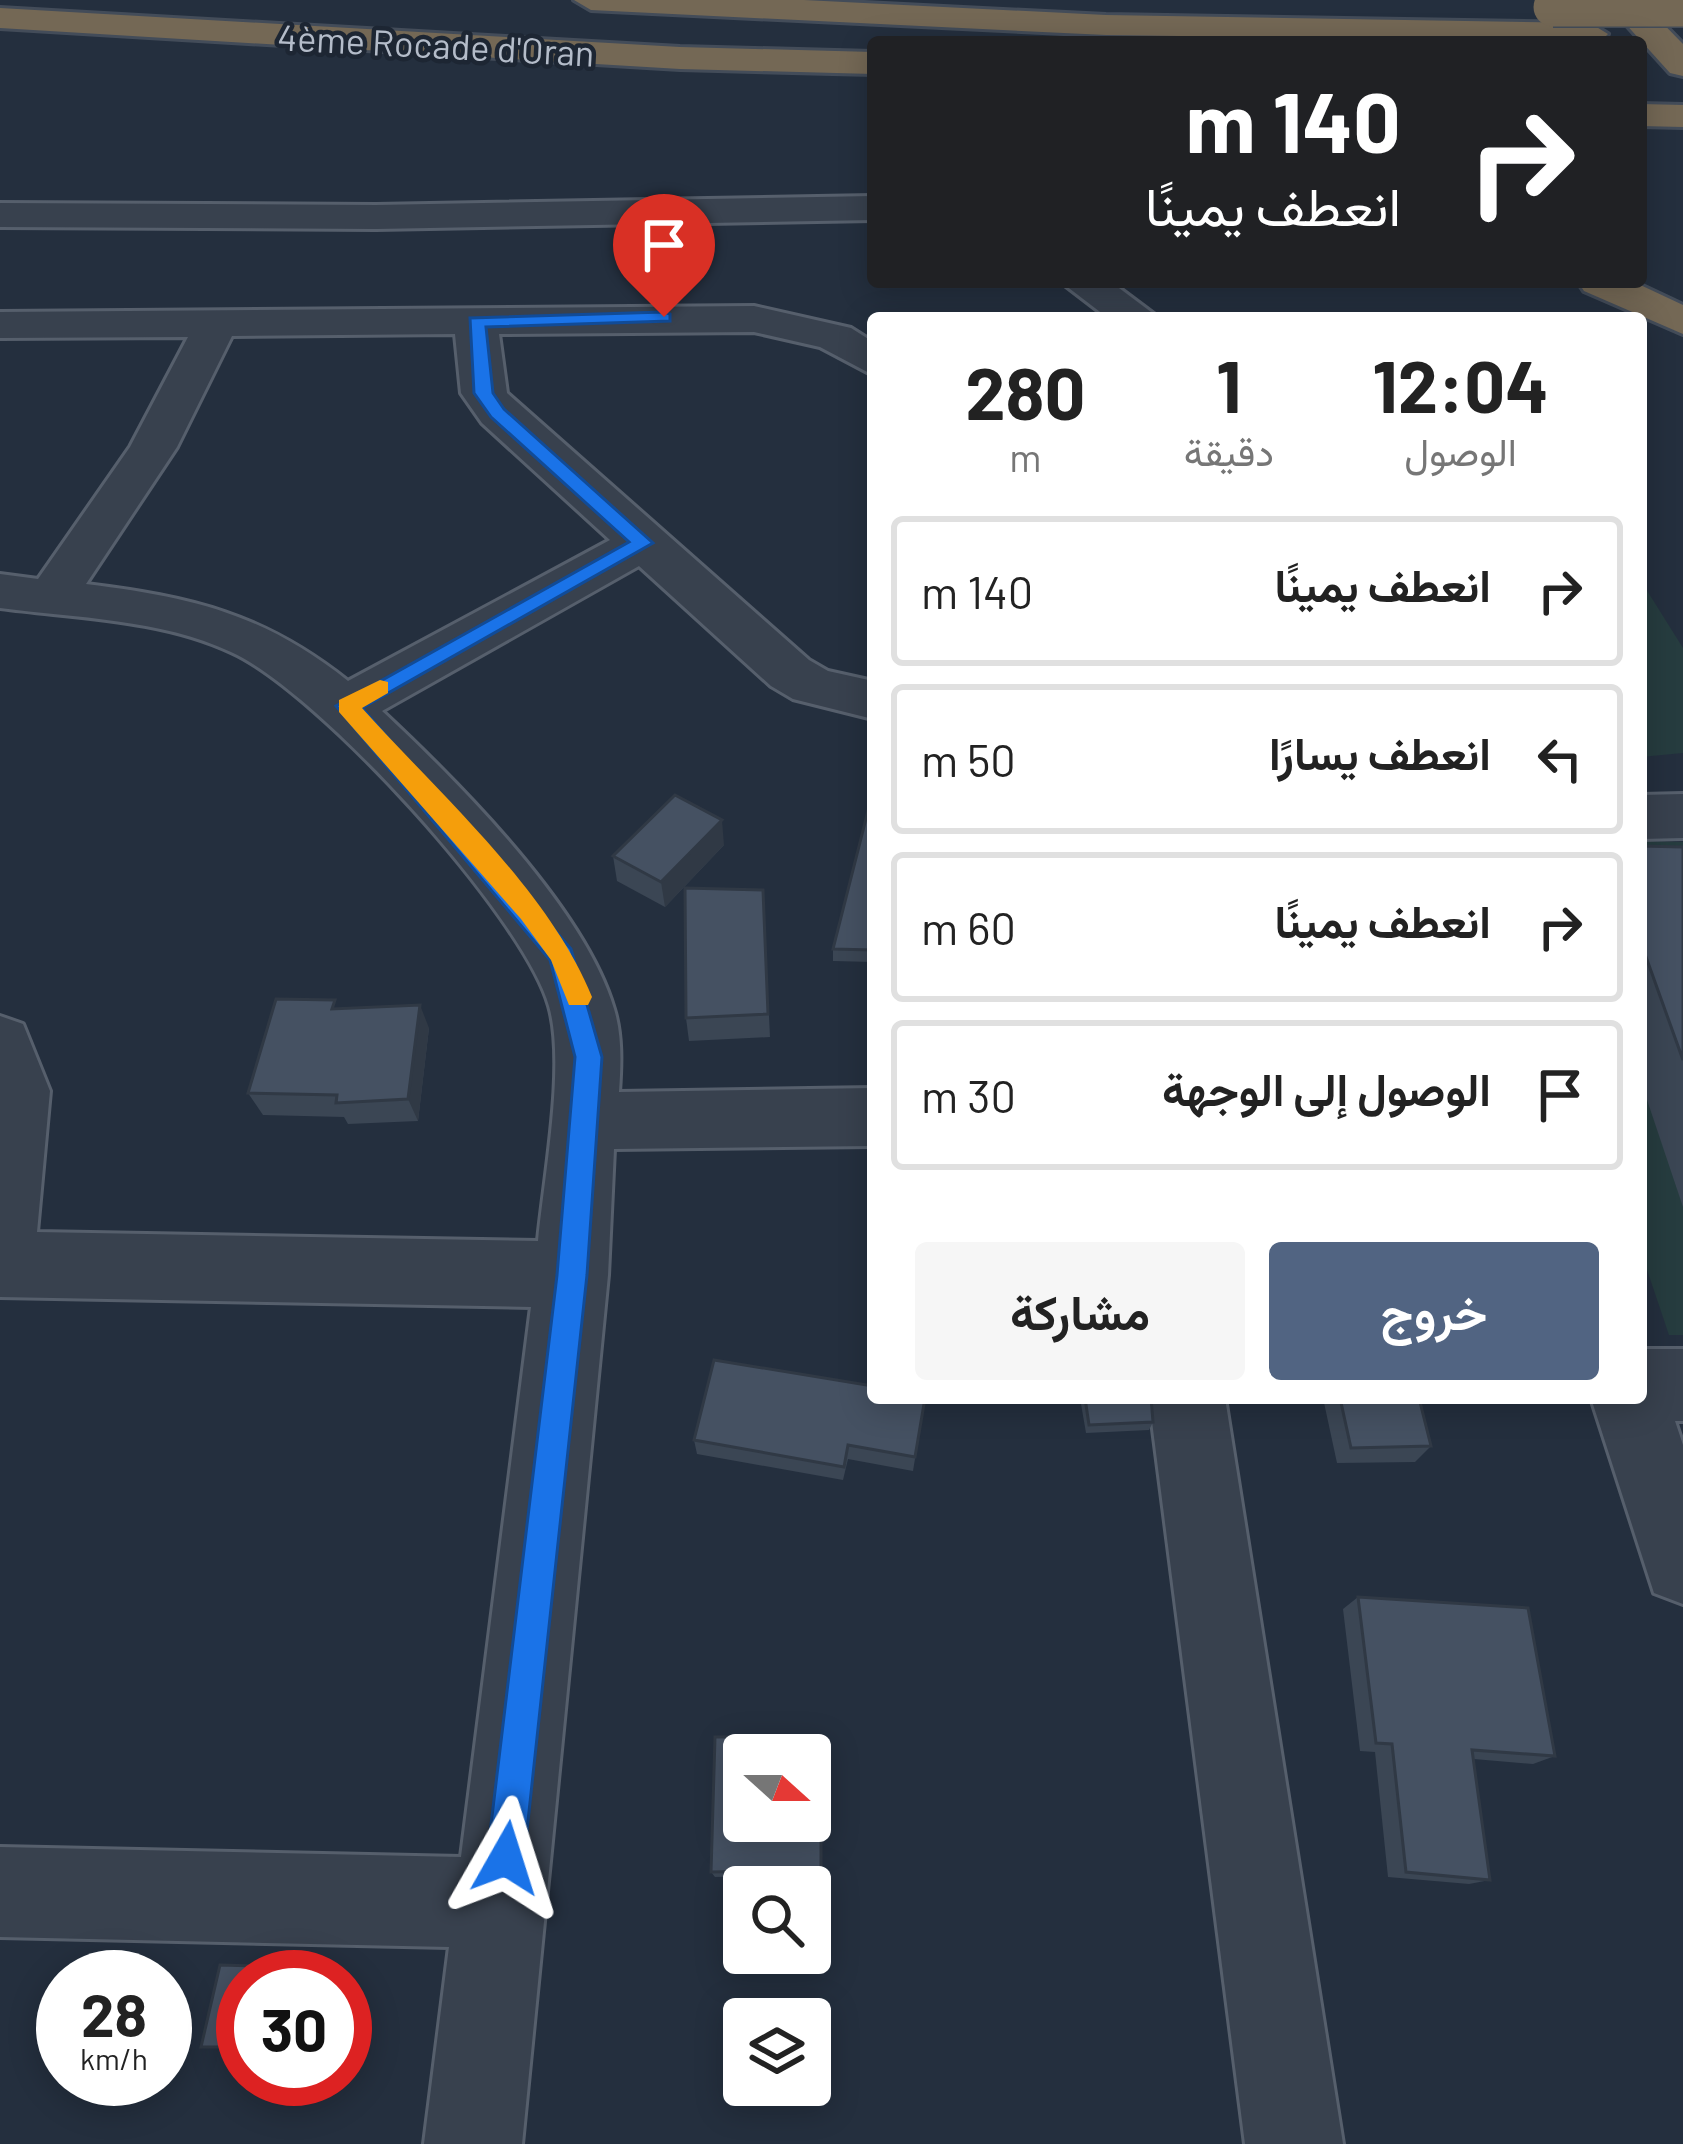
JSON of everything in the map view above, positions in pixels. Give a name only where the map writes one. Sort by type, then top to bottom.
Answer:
[{"type":"highway","name":"4ème Rocade d'Oran","points":[[591,0],[876,16],[1683,34]]},
{"type":"highway","points":[[1623,0],[1683,46]]},
{"type":"highway","points":[[1623,0],[1683,65]]},
{"type":"highway","points":[[876,16],[957,4],[1683,7]]},
{"type":"highway","name":"4ème Rocade d'Oran","points":[[0,18],[680,58],[867,63]]},
{"type":"highway","points":[[122,26],[391,63],[859,88]]},
{"type":"highway","points":[[680,58],[859,88]]},
{"type":"highway","points":[[1647,85],[1682,105]]},
{"type":"highway","points":[[1647,114],[1682,105]]},
{"type":"highway","points":[[1647,266],[1683,282]]},
{"type":"highway","points":[[1612,288],[1683,321]]},
{"type":"street","points":[[0,215],[376,217],[867,208]]},
{"type":"street","points":[[1091,288],[1128,312]]},
{"type":"street","points":[[0,326],[754,319],[836,337],[867,358]]},
{"type":"street","points":[[26,594],[153,447],[217,322]]},
{"type":"street","points":[[476,322],[484,393],[498,413],[790,673],[827,691],[867,699]]},
{"type":"street","points":[[347,706],[643,543]]},
{"type":"street","points":[[26,594],[198,621],[253,640],[300,665],[347,706],[562,956],[581,1005],[589,1057],[572,1275],[473,2144]]},
{"type":"street","points":[[1647,817],[1683,816]]},
{"type":"street","points":[[0,1043],[17,1091],[0,1247]]},
{"type":"street","points":[[583,1121],[867,1118]]},
{"type":"street","points":[[0,1264],[572,1275]]},
{"type":"street","points":[[1647,1384],[1683,1385]]},
{"type":"street","points":[[1188,1404],[1294,2144]]},
{"type":"street","points":[[1631,1404],[1683,1564]]},
{"type":"street","points":[[0,1892],[500,1903]]},
{"type":"green space","points":[[1647,591],[1683,648],[1683,753],[1647,756]]},
{"type":"green space","points":[[1647,841],[1683,842],[1683,1335],[1669,1335],[1647,1270]]},
{"type":"building","points":[[675,795],[722,820],[661,882],[613,856]]},
{"type":"building","points":[[867,815],[867,950],[833,949]]},
{"type":"building","points":[[1647,846],[1683,847],[1683,1060],[1647,960]]},
{"type":"building","points":[[685,888],[763,890],[768,1014],[686,1018]]},
{"type":"building","points":[[276,999],[335,1000],[332,1009],[420,1005],[408,1099],[336,1103],[337,1095],[248,1093]]},
{"type":"building","points":[[714,1360],[867,1385],[867,1404],[924,1404],[915,1457],[848,1445],[844,1467],[694,1440]]},
{"type":"building","points":[[1086,1404],[1152,1404],[1153,1422],[1089,1425]]},
{"type":"building","points":[[1341,1404],[1420,1404],[1431,1446],[1351,1448]]},
{"type":"building","points":[[1358,1597],[1528,1608],[1555,1756],[1472,1750],[1490,1880],[1406,1872],[1392,1744],[1376,1743]]},
{"type":"building","points":[[715,1737],[723,1737],[723,1842],[821,1842],[821,1866],[723,1866],[723,1872],[711,1872]]},
{"type":"building","points":[[216,1982],[216,2047],[201,2047]]},
{"type":"slow traffic","points":[[380,688],[347,706],[530,912],[562,956],[578,997]]},
{"type":"route","points":[[506,1858],[572,1275],[589,1057],[581,1005],[562,956],[530,912],[347,706],[643,543],[498,413],[484,393],[476,322],[664,317]]}]
